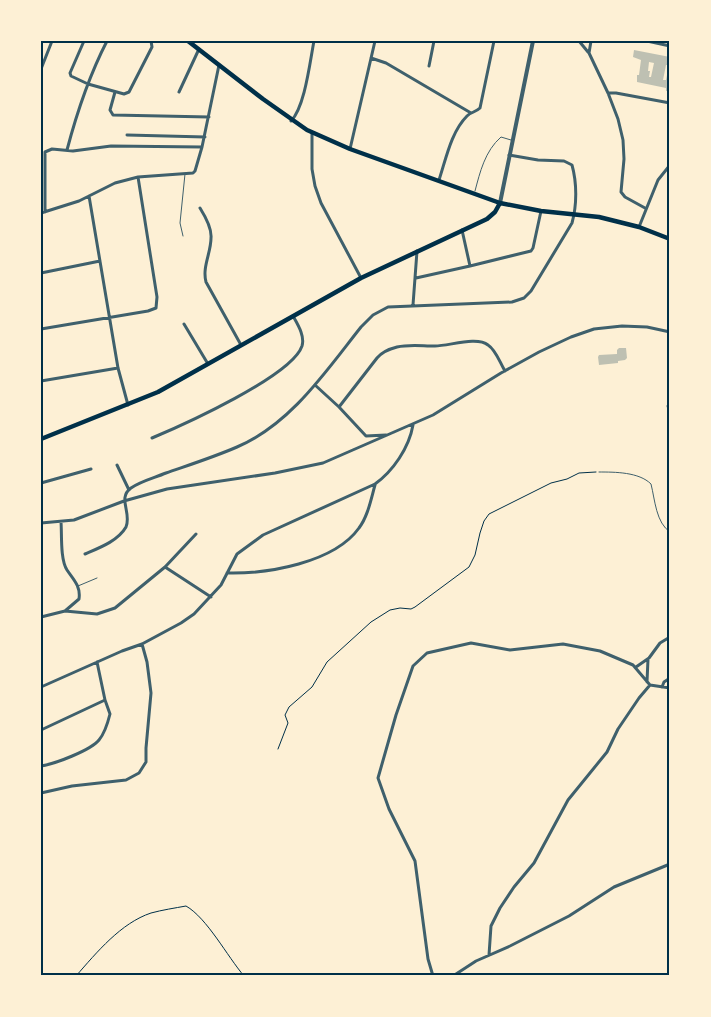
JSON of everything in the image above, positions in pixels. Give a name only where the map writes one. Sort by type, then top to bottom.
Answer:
[{"type":"main road","points":[[188,41],[292,120],[312,132],[350,148],[500,203],[598,218],[639,227],[670,239]]},
{"type":"main road","points":[[41,439],[158,392],[361,278],[490,216],[500,203]]},
{"type":"street","points":[[41,69],[52,41]]},
{"type":"street","points":[[84,41],[70,73],[71,76],[88,84],[124,94],[130,92],[152,47],[151,41]]},
{"type":"street","points":[[67,150],[77,113],[107,41]]},
{"type":"street","points":[[292,120],[298,114],[301,104],[314,41]]},
{"type":"street","points":[[350,148],[375,41]]},
{"type":"street","points":[[429,66],[434,41]]},
{"type":"street","points":[[439,180],[452,142],[463,122],[470,113],[480,108],[494,41]]},
{"type":"street","points":[[500,203],[533,41]]},
{"type":"street","points":[[579,41],[589,53],[618,119],[623,140],[624,160],[621,192],[624,197],[645,208]]},
{"type":"street","points":[[589,53],[591,41]]},
{"type":"street","points":[[649,41],[670,46]]},
{"type":"street","points":[[179,92],[199,49]]},
{"type":"street","points":[[371,58],[386,63],[470,113]]},
{"type":"street","points":[[202,148],[111,146],[67,150],[52,149],[45,152],[43,212],[72,204],[114,183],[138,177],[193,173],[197,169],[202,148],[204,137],[209,117],[219,65]]},
{"type":"street","points":[[115,92],[110,110],[113,115],[209,117]]},
{"type":"street","points":[[608,93],[670,103]]},
{"type":"street","points":[[312,132],[312,169],[315,186],[321,203],[361,278]]},
{"type":"street","points":[[127,135],[204,137]]},
{"type":"street","points":[[85,554],[104,545],[121,533],[128,518],[124,501],[129,490],[148,480],[247,442],[274,424],[315,385],[361,326],[373,315],[388,307],[487,304],[512,302],[524,298],[531,291],[570,225],[574,215],[575,173],[572,165],[564,160],[538,160],[509,155]]},
{"type":"street","points":[[639,227],[645,208],[658,180],[670,165]]},
{"type":"street","points":[[41,329],[154,309],[157,304],[138,177]]},
{"type":"street","points":[[89,196],[118,368],[128,405]]},
{"type":"street","points":[[200,208],[212,235],[204,272],[206,282],[242,345]]},
{"type":"street","points":[[416,278],[531,250],[541,210]]},
{"type":"street","points":[[462,230],[470,266]]},
{"type":"street","points":[[413,305],[417,251]]},
{"type":"street","points":[[41,272],[100,261]]},
{"type":"street","points":[[152,438],[208,412],[275,375],[295,356],[302,346],[302,336],[293,316]]},
{"type":"street","points":[[184,324],[208,364]]},
{"type":"street","points":[[41,523],[60,522],[86,516],[124,501],[167,489],[275,473],[323,463],[433,415],[505,371],[570,337],[594,329],[622,326],[660,329],[670,332]]},
{"type":"street","points":[[339,407],[381,353],[394,348],[414,345],[483,342],[489,345],[505,371]]},
{"type":"street","points":[[41,381],[118,368]]},
{"type":"street","points":[[315,385],[366,436],[389,435]]},
{"type":"street","points":[[41,687],[142,644],[194,614],[212,597],[221,585],[237,554],[253,541],[375,484],[386,476],[395,466],[413,424]]},
{"type":"street","points":[[117,465],[129,490]]},
{"type":"street","points":[[41,483],[91,469]]},
{"type":"street","points":[[227,573],[292,566],[311,561],[329,553],[349,539],[359,529],[368,509],[375,484]]},
{"type":"street","points":[[60,522],[64,562],[77,586],[79,599],[65,611]]},
{"type":"street","points":[[41,617],[65,611],[97,614],[108,611],[129,598],[165,567],[196,534]]},
{"type":"street","points":[[165,567],[212,597]]},
{"type":"street","points":[[636,667],[648,658],[660,643],[670,637]]},
{"type":"street","points":[[433,976],[420,913],[415,860],[389,809],[378,778],[396,715],[414,666],[427,653],[471,643],[510,650],[563,644],[600,651],[636,667],[648,683],[670,688]]},
{"type":"street","points":[[41,793],[72,786],[126,780],[132,778],[143,769],[146,762],[151,693],[147,662],[142,644]]},
{"type":"street","points":[[489,955],[491,926],[500,908],[534,863],[568,800],[607,752],[618,729],[648,683],[648,658]]},
{"type":"street","points":[[41,766],[50,765],[74,755],[101,738],[110,714],[97,662]]},
{"type":"street","points":[[662,687],[664,682],[670,678]]},
{"type":"street","points":[[41,730],[105,700]]},
{"type":"street","points":[[453,976],[467,966],[569,916],[614,887],[670,864]]},
{"type":"lane","points":[[474,194],[481,169],[490,150],[501,138],[512,140]]},
{"type":"lane","points":[[182,236],[180,223],[185,173]]},
{"type":"lane","points":[[670,403],[667,406],[670,417]]},
{"type":"lane","points":[[599,472],[621,473],[648,481],[651,484],[661,522],[665,529],[670,532]]},
{"type":"lane","points":[[77,586],[97,578]]},
{"type":"path","points":[[278,749],[288,723],[285,714],[289,707],[312,687],[327,662],[371,622],[390,610],[416,607],[468,566],[475,555],[484,520],[489,514],[551,482],[567,479],[579,473],[599,472]]},
{"type":"path","points":[[76,976],[108,942],[140,918],[151,913],[186,906],[194,910],[202,919],[244,976]]},
{"type":"building","points":[[634,50],[670,57],[670,91],[666,91],[666,88],[637,82],[641,60],[633,57]],"holes":[[[649,62],[654,63],[651,77],[649,77],[650,71],[648,71]],[[666,65],[669,65],[666,80],[663,80]]]},
{"type":"building","points":[[619,348],[626,348],[627,358],[625,360],[618,361],[618,363],[599,365],[599,355],[617,354]]}]
